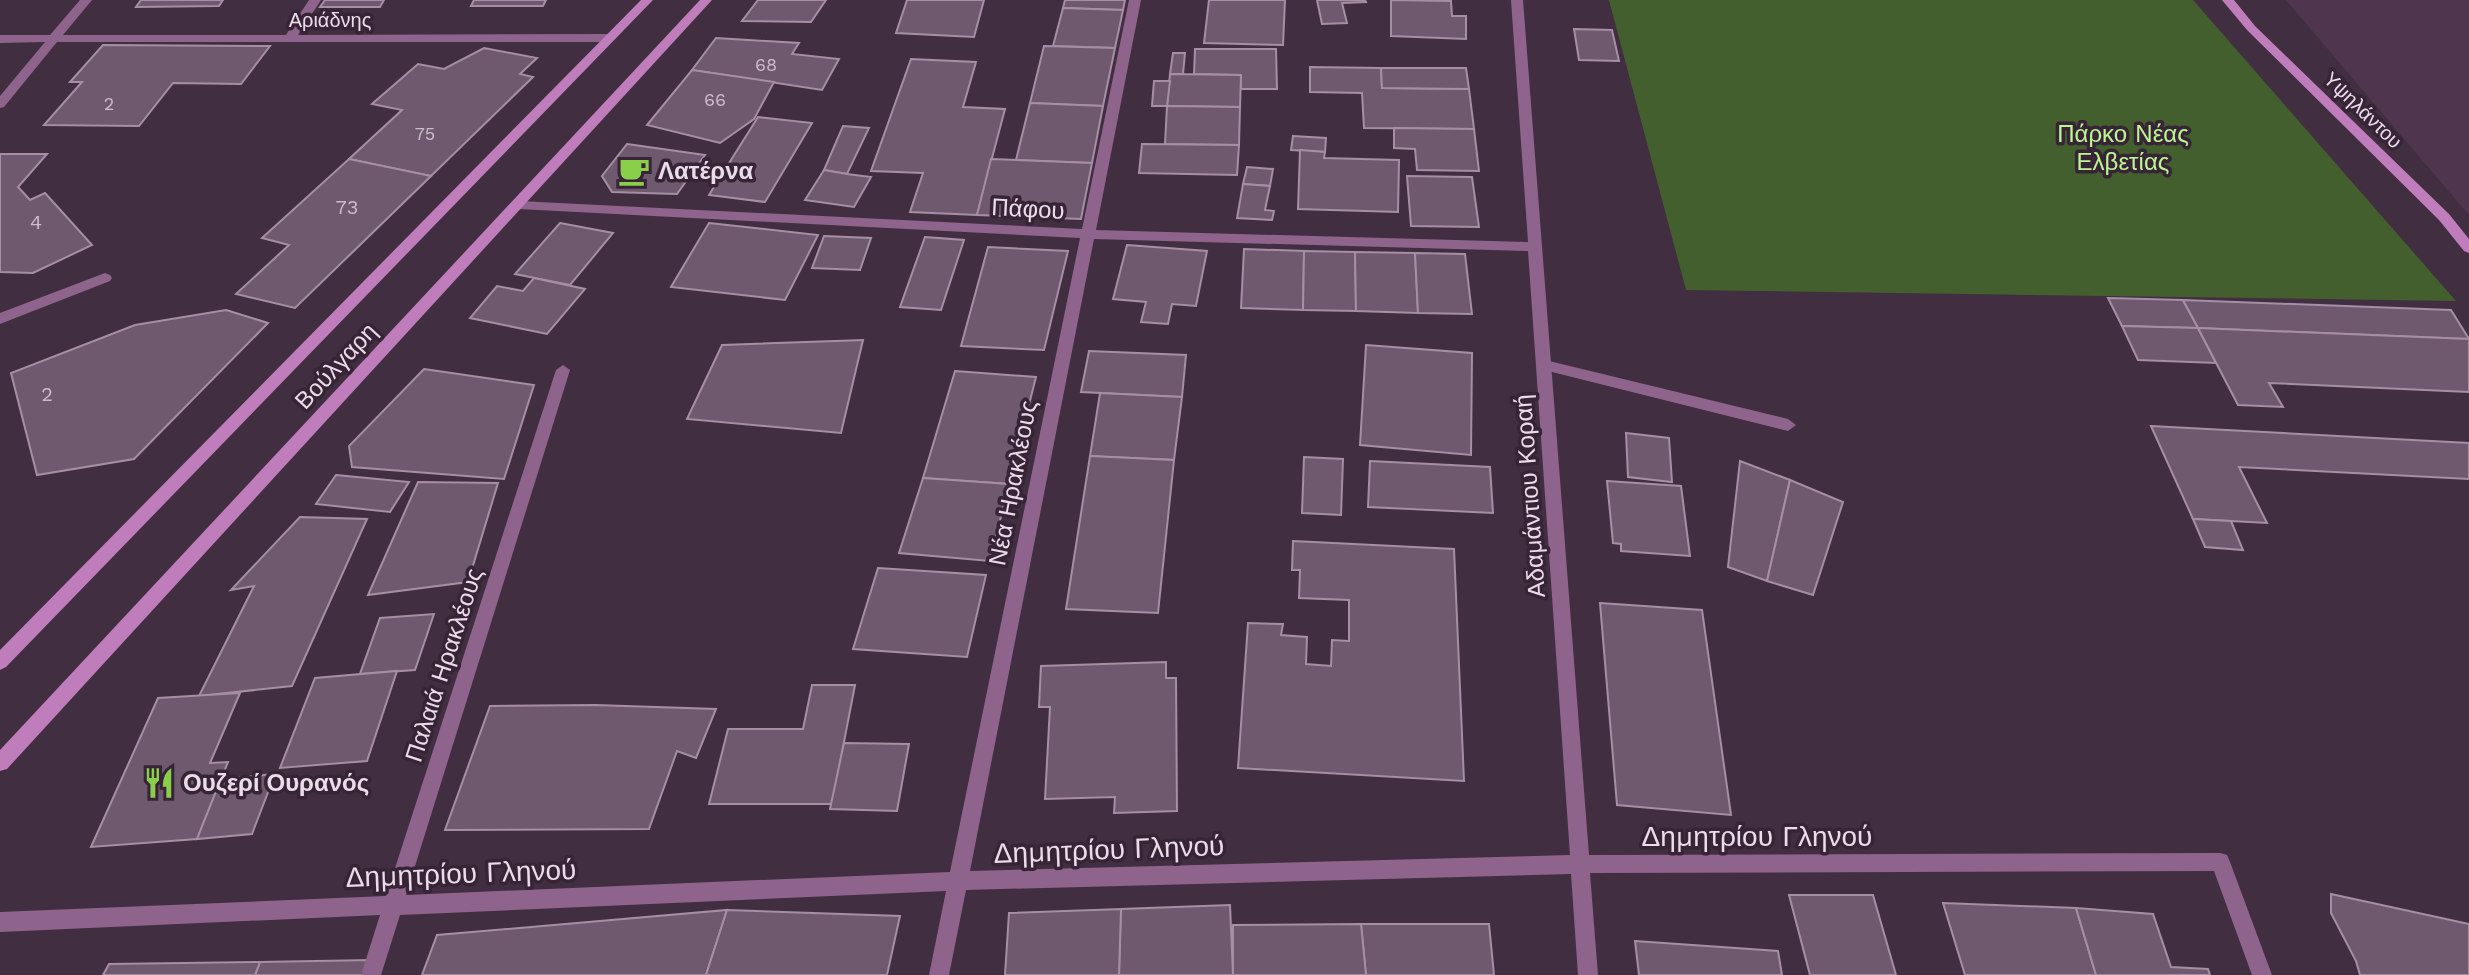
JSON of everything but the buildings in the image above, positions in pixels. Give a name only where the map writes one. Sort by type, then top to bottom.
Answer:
[{"type":"main road","name":"Βούλγαρη","points":[[0,662],[647,0]]},
{"type":"main road","name":"Βούλγαρη","points":[[0,763],[706,0]]},
{"type":"main road","name":"Υψηλάντου","points":[[2228,0],[2251,28],[2444,217],[2469,248]]},
{"type":"street","points":[[0,104],[51,38],[86,0]]},
{"type":"street","points":[[290,38],[315,0]]},
{"type":"street","name":"Νέα Ηρακλέους","points":[[939,975],[1135,0]]},
{"type":"street","name":"Αδαμάντιου Κοραή","points":[[1518,7],[1588,975]]},
{"type":"street","name":"Αριάδνης","points":[[0,39],[609,38]]},
{"type":"street","name":"Πάφου","points":[[519,205],[1088,234],[1536,247]]},
{"type":"street","points":[[0,319],[105,278]]},
{"type":"street","points":[[1545,365],[1788,425]]},
{"type":"street","name":"Παλαιά Ηρακλέους","points":[[371,975],[563,370]]},
{"type":"street","name":"Δημητρίου Γληνού","points":[[0,922],[958,881],[1580,864],[2220,862],[2262,975]]},
{"type":"shaded area","points":[[2286,0],[2469,0],[2469,215]]},
{"type":"green space","name":"Πάρκο Νέας Ελβετίας","points":[[1609,0],[2193,0],[2456,301],[1686,290]]},
{"type":"place","name":"Λατέρνα","points":[[634,171]]},
{"type":"place","name":"Ουζερί Ουρανός","points":[[159,783]]}]
